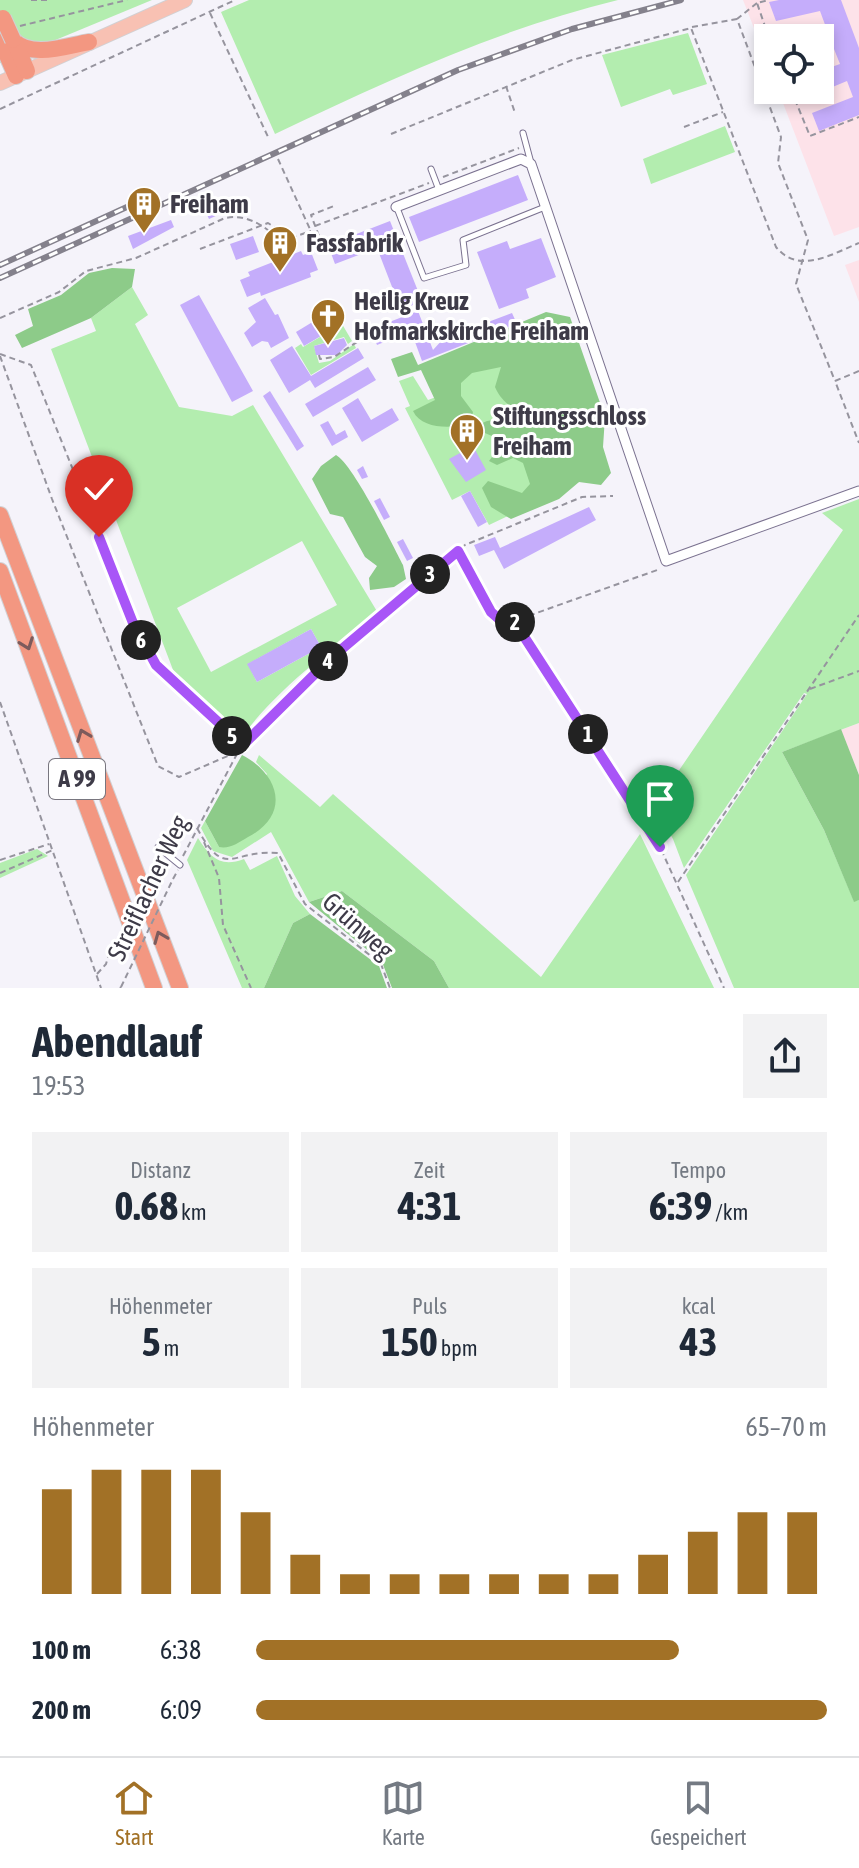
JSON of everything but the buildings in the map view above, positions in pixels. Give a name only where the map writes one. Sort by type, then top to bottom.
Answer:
[{"type":"highway","points":[[7,32],[45,50],[89,42]]},
{"type":"highway","points":[[7,32],[22,73]]},
{"type":"highway","name":"A 99","points":[[0,515],[180,988]]},
{"type":"highway","name":"A 99","points":[[0,571],[154,988]]},
{"type":"main road","points":[[0,83],[185,0]]},
{"type":"street","points":[[396,207],[521,159],[531,164],[666,561],[859,491]]},
{"type":"lane","points":[[523,133],[531,164]]},
{"type":"lane","points":[[431,169],[439,191]]},
{"type":"lane","points":[[396,207],[424,278],[466,265],[463,240],[546,207]]},
{"type":"lane","points":[[158,847],[180,865]]},
{"type":"path","points":[[31,0],[48,0]]},
{"type":"path","points":[[7,32],[127,0]]},
{"type":"path","points":[[0,109],[235,0]]},
{"type":"path","points":[[391,134],[572,60],[737,19],[757,3],[769,0]]},
{"type":"path","points":[[757,3],[764,24]]},
{"type":"path","points":[[209,12],[269,139]]},
{"type":"path","points":[[737,19],[781,137],[778,163],[808,240],[796,284],[859,443]]},
{"type":"path","points":[[691,28],[773,243],[784,257],[801,262],[859,243]]},
{"type":"path","points":[[505,85],[515,113]]},
{"type":"path","points":[[797,104],[810,136],[859,117]]},
{"type":"path","points":[[684,127],[723,112]]},
{"type":"path","points":[[315,226],[527,145]]},
{"type":"path","points":[[278,159],[314,238]]},
{"type":"path","points":[[319,236],[311,215],[334,206]]},
{"type":"path","points":[[0,318],[59,292],[86,271],[136,258],[225,218],[246,217],[288,247]]},
{"type":"path","points":[[200,249],[268,223],[291,238],[311,231]]},
{"type":"path","points":[[319,355],[320,359],[334,357],[363,338]]},
{"type":"path","points":[[0,355],[31,365],[133,623],[156,665],[243,745]]},
{"type":"path","points":[[0,355],[52,499],[158,766],[179,777],[238,752]]},
{"type":"path","points":[[835,381],[859,371]]},
{"type":"path","name":"Streiflacher Weg","points":[[120,988],[209,803],[243,745],[330,659],[465,545],[582,497],[613,496]]},
{"type":"path","points":[[458,551],[491,612],[499,619],[514,621]]},
{"type":"path","points":[[510,614],[660,847],[724,988]]},
{"type":"path","points":[[678,882],[859,615]]},
{"type":"path","points":[[808,690],[859,671]]},
{"type":"path","points":[[0,702],[101,988]]},
{"type":"path","points":[[197,827],[219,878],[223,925],[251,988]]},
{"type":"path","name":"Grünweg","points":[[197,827],[211,854],[222,859],[259,852],[278,853],[312,912],[381,964],[390,988]]},
{"type":"path","points":[[0,860],[50,843]]},
{"type":"path","points":[[0,873],[53,850]]},
{"type":"path","points":[[96,975],[106,964],[109,954]]},
{"type":"shaded area","points":[[743,0],[859,0],[859,227],[834,236],[783,104],[834,104],[834,24],[754,24],[754,28]]},
{"type":"shaded area","points":[[859,260],[859,302],[845,265]]},
{"type":"shaded area","points":[[859,723],[859,775],[841,730]]},
{"type":"green space","points":[[0,0],[152,0],[0,63]]},
{"type":"green space","points":[[249,0],[618,0],[486,41],[275,134],[221,12]]},
{"type":"green space","points":[[688,33],[707,84],[673,95],[670,89],[621,107],[602,55]]},
{"type":"green space","points":[[725,126],[735,152],[651,184],[643,159]]},
{"type":"green space","points":[[112,268],[135,269],[132,287],[91,318],[22,348],[15,335],[33,326],[28,309],[61,295],[89,273]]},
{"type":"green space","points":[[132,287],[148,315],[135,324],[179,407],[232,416],[253,405],[378,613],[288,687],[241,738],[178,683],[51,349],[96,331],[91,318]],"holes":[[[302,541],[337,605],[211,672],[177,608]],[[311,629],[321,647],[257,682],[248,664]]]},
{"type":"green space","points":[[546,312],[570,317],[605,417],[603,447],[611,473],[601,485],[579,482],[559,499],[511,519],[491,507],[482,488],[488,481],[522,493],[530,484],[523,463],[513,458],[497,465],[489,461],[504,441],[480,431],[481,424],[492,420],[511,426],[521,420],[495,387],[501,367],[472,373],[461,383],[461,396],[473,412],[470,424],[438,426],[423,422],[413,411],[435,400],[421,370],[398,377],[391,359],[412,352],[418,365]]},
{"type":"green space","points":[[342,324],[352,341],[348,344],[344,337],[314,346],[319,363],[330,361],[354,344],[356,348],[311,375],[295,348],[301,344],[303,347]]},
{"type":"green space","points":[[512,333],[579,482],[489,525],[470,491],[452,500],[405,408],[410,406],[399,381],[413,376],[428,400],[436,397]]},
{"type":"green space","points":[[336,455],[362,488],[403,565],[406,579],[394,587],[370,590],[369,578],[377,566],[365,557],[343,517],[330,514],[312,479],[321,466]]},
{"type":"green space","points":[[859,499],[859,723],[782,752],[824,830],[854,901],[859,900],[859,988],[734,988],[686,875],[807,694],[804,693],[684,868],[673,839],[654,807],[843,530],[822,513]]},
{"type":"green space","points":[[841,729],[859,775],[859,900],[854,902],[824,830],[782,752]]},
{"type":"green space","points":[[242,755],[255,763],[272,784],[275,807],[261,828],[234,845],[219,847],[205,821]]},
{"type":"green space","points":[[259,755],[320,807],[333,794],[541,977],[640,834],[714,988],[449,988],[434,961],[342,891],[309,902],[271,832],[232,857],[213,851],[201,828],[205,821],[219,847],[267,774],[256,762]]},
{"type":"green space","points":[[198,838],[216,859],[228,862],[244,859],[250,870],[277,856],[295,896],[310,914],[293,923],[264,988],[242,988],[187,860]]},
{"type":"green space","points":[[37,849],[48,856],[0,878],[0,863]]},
{"type":"green space","points":[[342,891],[434,961],[449,988],[392,988],[382,962],[309,902]]},
{"type":"green space","points":[[310,914],[379,966],[387,988],[264,988],[293,923]]},
{"type":"railway","points":[[0,278],[458,70],[572,29],[681,0]]},
{"type":"railway","points":[[0,265],[140,201]]},
{"type":"place","name":"Freiham","points":[[144,235]]},
{"type":"place","name":"Fassfabrik","points":[[280,274]]},
{"type":"place","name":"Heilig Kreuz Hofmarkskirche Freiham","points":[[328,347]]},
{"type":"place","name":"Stiftungsschloss Freiham","points":[[467,462]]},
{"type":"route","points":[[99,537],[133,623],[156,665],[170,682],[243,745],[291,694],[350,640],[458,551],[491,612],[499,619],[514,621],[660,847]]}]
